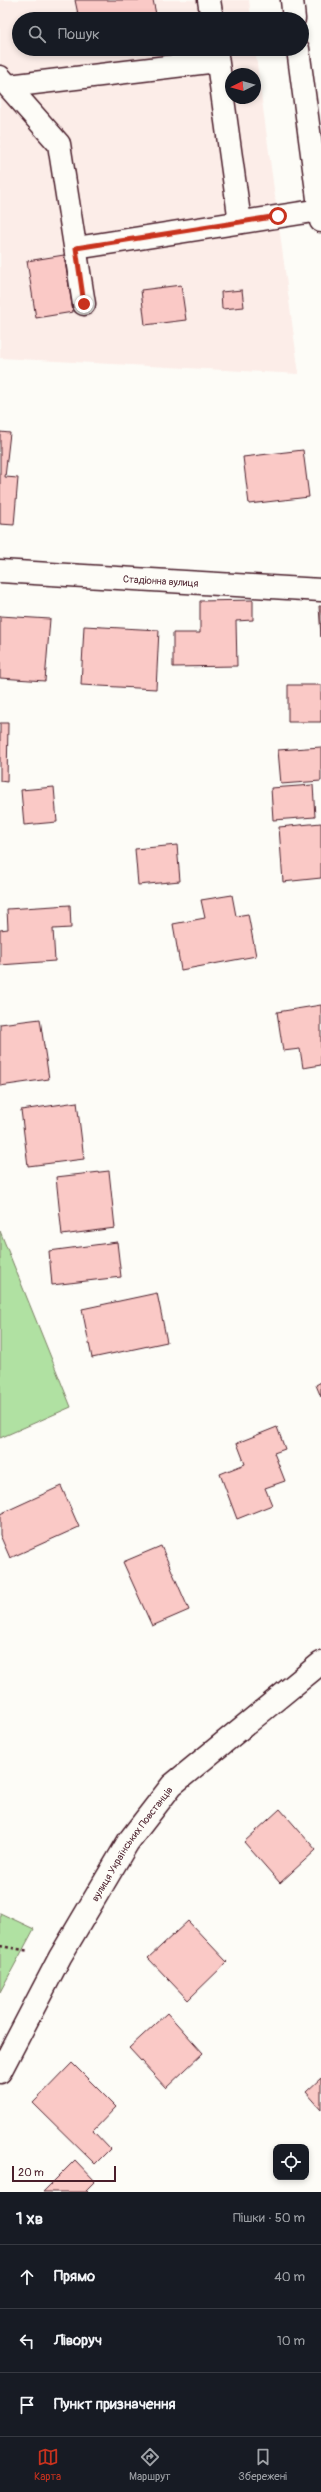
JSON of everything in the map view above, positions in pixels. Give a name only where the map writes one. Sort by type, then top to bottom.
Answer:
[{"type":"street","points":[[209,0],[211,12]]},
{"type":"street","points":[[292,0],[293,12]]},
{"type":"street","points":[[4,81],[209,56]]},
{"type":"street","points":[[217,56],[240,222]]},
{"type":"street","points":[[76,248],[240,222],[320,216],[299,56]]},
{"type":"street","points":[[4,81],[59,144],[84,304]]},
{"type":"street","name":"Стадіонна вулиця","points":[[0,571],[321,590]]},
{"type":"street","name":"вулиця Українських Повстанців","points":[[0,2072],[60,1957],[124,1849],[168,1791],[321,1663]]},
{"type":"path","points":[[0,1946],[12,1948]]},
{"type":"shaded area","points":[[0,0],[249,0],[250,12],[12,12],[12,56],[256,56],[258,68],[225,68],[225,104],[261,104],[261,93],[299,374],[0,358]]},
{"type":"green space","points":[[0,1231],[71,1407],[0,1438]]},
{"type":"green space","points":[[0,1913],[34,1929],[0,1992]]},
{"type":"building","points":[[75,0],[153,0],[156,12],[78,12]]},
{"type":"building","points":[[64,255],[73,312],[36,318],[27,261]]},
{"type":"building","points":[[181,285],[186,320],[145,325],[141,290]]},
{"type":"building","points":[[242,290],[244,307],[222,309],[221,292]]},
{"type":"building","points":[[0,432],[10,433],[5,477],[18,478],[14,525],[0,524]]},
{"type":"building","points":[[303,450],[309,497],[249,504],[243,457]]},
{"type":"building","points":[[253,600],[253,620],[236,621],[237,666],[173,667],[173,633],[200,633],[200,601]]},
{"type":"building","points":[[319,606],[321,606],[321,637]]},
{"type":"building","points":[[0,616],[50,619],[45,681],[0,678]]},
{"type":"building","points":[[84,626],[159,630],[156,689],[81,685]]},
{"type":"building","points":[[288,685],[321,685],[321,722],[288,722]]},
{"type":"building","points":[[0,723],[8,723],[7,782],[0,781]]},
{"type":"building","points":[[321,747],[321,781],[281,784],[278,750]]},
{"type":"building","points":[[313,785],[315,817],[273,820],[271,788]]},
{"type":"building","points":[[54,787],[57,822],[24,825],[21,790]]},
{"type":"building","points":[[321,823],[321,878],[283,882],[279,827]]},
{"type":"building","points":[[177,845],[180,881],[138,885],[135,849]]},
{"type":"building","points":[[232,895],[236,916],[248,914],[256,956],[181,970],[173,924],[205,918],[201,900]]},
{"type":"building","points":[[70,905],[71,928],[53,929],[55,961],[0,965],[0,930],[8,929],[7,909]]},
{"type":"building","points":[[321,1005],[321,1065],[303,1068],[300,1049],[283,1051],[277,1012]]},
{"type":"building","points":[[40,1019],[49,1079],[0,1086],[0,1024]]},
{"type":"building","points":[[77,1102],[84,1159],[28,1166],[21,1110]]},
{"type":"building","points":[[109,1171],[115,1228],[62,1235],[56,1177]]},
{"type":"building","points":[[117,1242],[121,1277],[52,1285],[49,1251]]},
{"type":"building","points":[[157,1293],[167,1342],[92,1358],[82,1309]]},
{"type":"building","points":[[321,1382],[321,1397],[316,1385]]},
{"type":"building","points":[[277,1427],[285,1449],[274,1453],[285,1481],[265,1488],[272,1505],[237,1519],[220,1474],[245,1464],[237,1443]]},
{"type":"building","points":[[61,1486],[79,1527],[10,1558],[0,1535],[0,1514]]},
{"type":"building","points":[[161,1546],[189,1610],[152,1626],[123,1562]]},
{"type":"building","points":[[280,1809],[316,1850],[280,1883],[244,1842]]},
{"type":"building","points":[[188,1921],[227,1962],[188,2000],[148,1958]]},
{"type":"building","points":[[167,2013],[203,2053],[166,2088],[129,2048]]},
{"type":"building","points":[[72,2063],[116,2107],[93,2131],[110,2149],[95,2164],[33,2103]]},
{"type":"building","points":[[321,2078],[321,2109],[306,2092]]},
{"type":"building","points":[[75,2160],[95,2181],[86,2190],[88,2192],[43,2192]]},
{"type":"route","points":[[84,304],[76,248],[278,216]]}]
